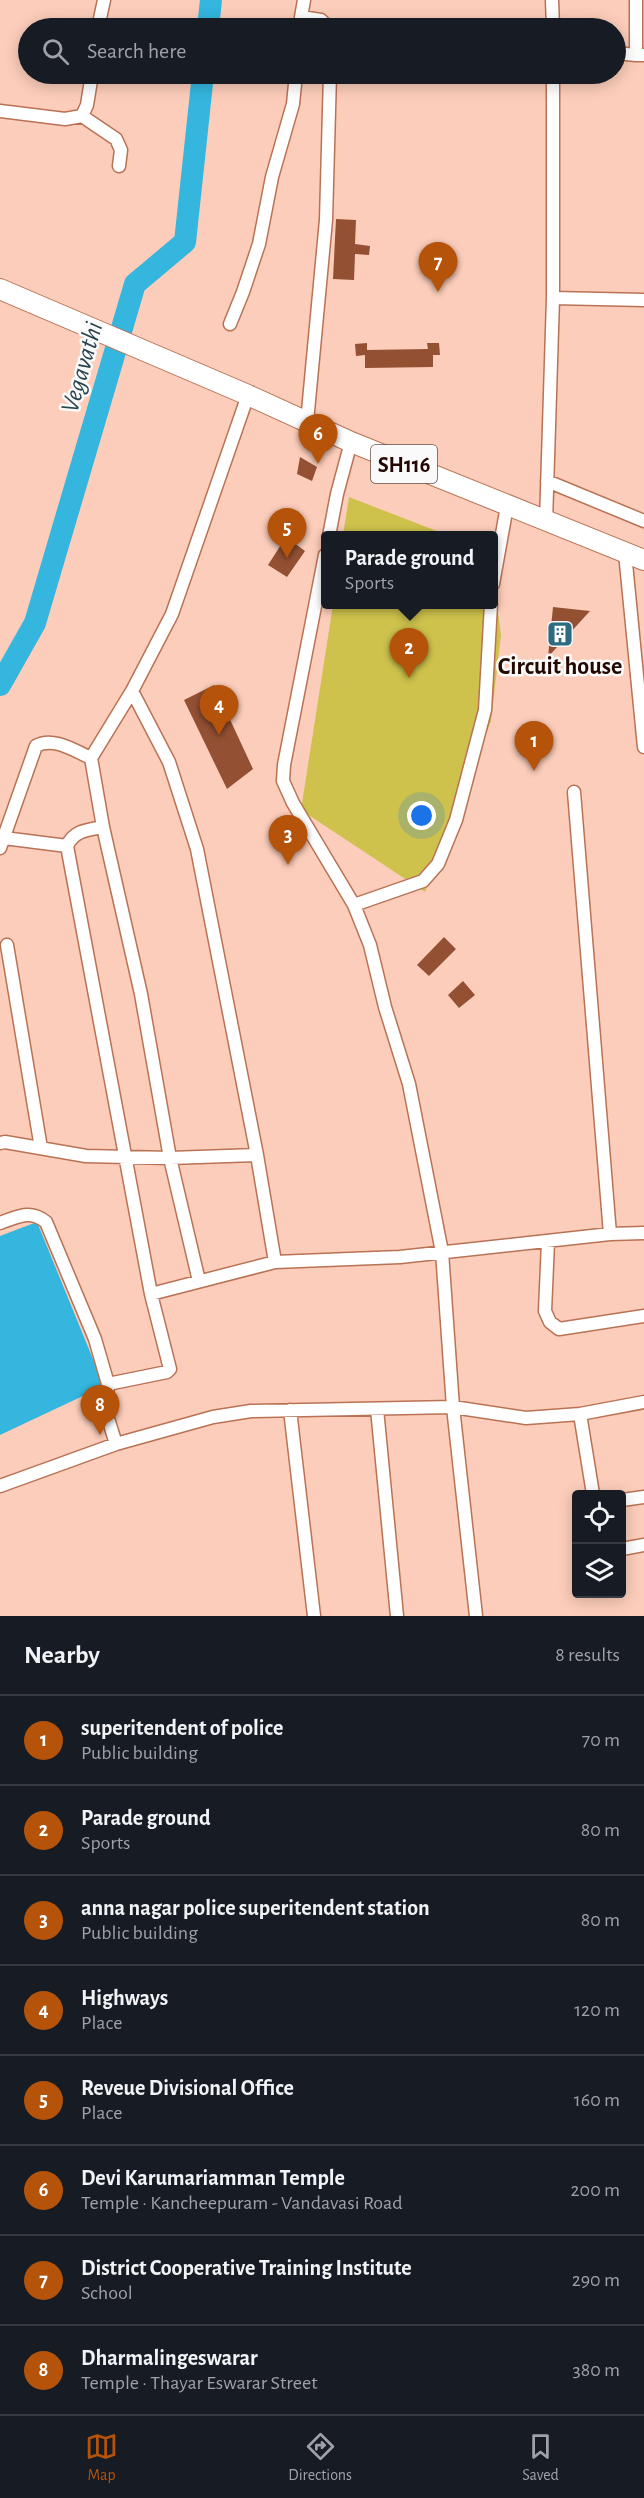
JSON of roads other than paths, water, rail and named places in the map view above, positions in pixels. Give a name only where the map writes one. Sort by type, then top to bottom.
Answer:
[{"type":"main road","name":"SH116","points":[[0,289],[248,395],[351,442],[644,560]]},
{"type":"street","points":[[100,18],[104,0]]},
{"type":"street","points":[[302,18],[304,0]]},
{"type":"street","points":[[552,0],[553,18]]},
{"type":"street","points":[[636,0],[640,55]]},
{"type":"street","points":[[82,116],[87,105],[90,84]]},
{"type":"street","points":[[230,324],[259,243],[272,177],[293,105],[295,84]]},
{"type":"street","points":[[307,422],[326,220],[330,84]]},
{"type":"street","points":[[546,522],[553,298],[553,84]]},
{"type":"street","points":[[0,111],[65,119],[82,116],[116,139],[121,150],[119,166]]},
{"type":"street","points":[[553,298],[644,300]]},
{"type":"street","points":[[199,1281],[170,1158],[141,994],[103,827],[92,758],[132,691],[172,614],[248,395]]},
{"type":"street","points":[[330,531],[351,442]]},
{"type":"street","points":[[547,481],[644,521]]},
{"type":"street","points":[[498,556],[507,506]]},
{"type":"street","points":[[625,553],[644,747]]},
{"type":"street","points":[[321,577],[283,781],[293,803],[354,905],[370,945],[385,1007],[409,1083],[442,1252],[453,1407],[476,1616]]},
{"type":"street","points":[[354,905],[423,881],[438,864],[456,820],[485,710],[491,609]]},
{"type":"street","points":[[132,691],[169,762],[197,849],[257,1155],[275,1262]]},
{"type":"street","points":[[68,846],[2,843],[36,746],[44,742],[58,744],[92,758]]},
{"type":"street","points":[[574,792],[610,1234]]},
{"type":"street","points":[[103,827],[80,831],[70,838],[68,846],[152,1294],[170,1369],[167,1372],[108,1384]]},
{"type":"street","points":[[7,945],[41,1148]]},
{"type":"street","points":[[0,1143],[86,1156],[170,1158],[257,1155]]},
{"type":"street","points":[[0,1223],[28,1213],[38,1215],[46,1222],[95,1339],[108,1384],[106,1412],[117,1444]]},
{"type":"street","points":[[152,1294],[275,1262],[400,1257],[610,1234],[644,1233]]},
{"type":"street","points":[[548,1242],[545,1311],[550,1322],[559,1329],[644,1316]]},
{"type":"street","points":[[0,1486],[117,1444],[213,1417],[251,1411],[453,1407],[526,1418],[580,1414],[644,1402]]},
{"type":"street","points":[[377,1408],[397,1616]]},
{"type":"street","points":[[290,1410],[314,1616]]},
{"type":"street","points":[[580,1414],[592,1490]]},
{"type":"street","points":[[626,1499],[644,1497]]},
{"type":"street","points":[[626,1548],[644,1545]]},
{"type":"water","points":[[37,1222],[104,1386],[0,1435],[0,1236]]},
{"type":"waterway","name":"Vegavathi","points":[[209,18],[211,0]]},
{"type":"waterway","name":"Vegavathi","points":[[0,685],[35,623],[135,284],[185,242],[202,84]]},
{"type":"place","name":"District Cooperative Training Institute","points":[[438,292]]},
{"type":"place","name":"Devi Karumariamman Temple","points":[[318,464]]},
{"type":"place","name":"Reveue Divisional Office","points":[[287,558]]},
{"type":"place","name":"Circuit house","points":[[560,634]]},
{"type":"place","name":"Parade ground","points":[[409,678]]},
{"type":"place","name":"Highways","points":[[219,735]]},
{"type":"place","name":"superitendent of police","points":[[534,771]]},
{"type":"place","name":"anna nagar police superitendent station","points":[[288,865]]},
{"type":"place","name":"Dharmalingeswarar","points":[[100,1435]]}]
